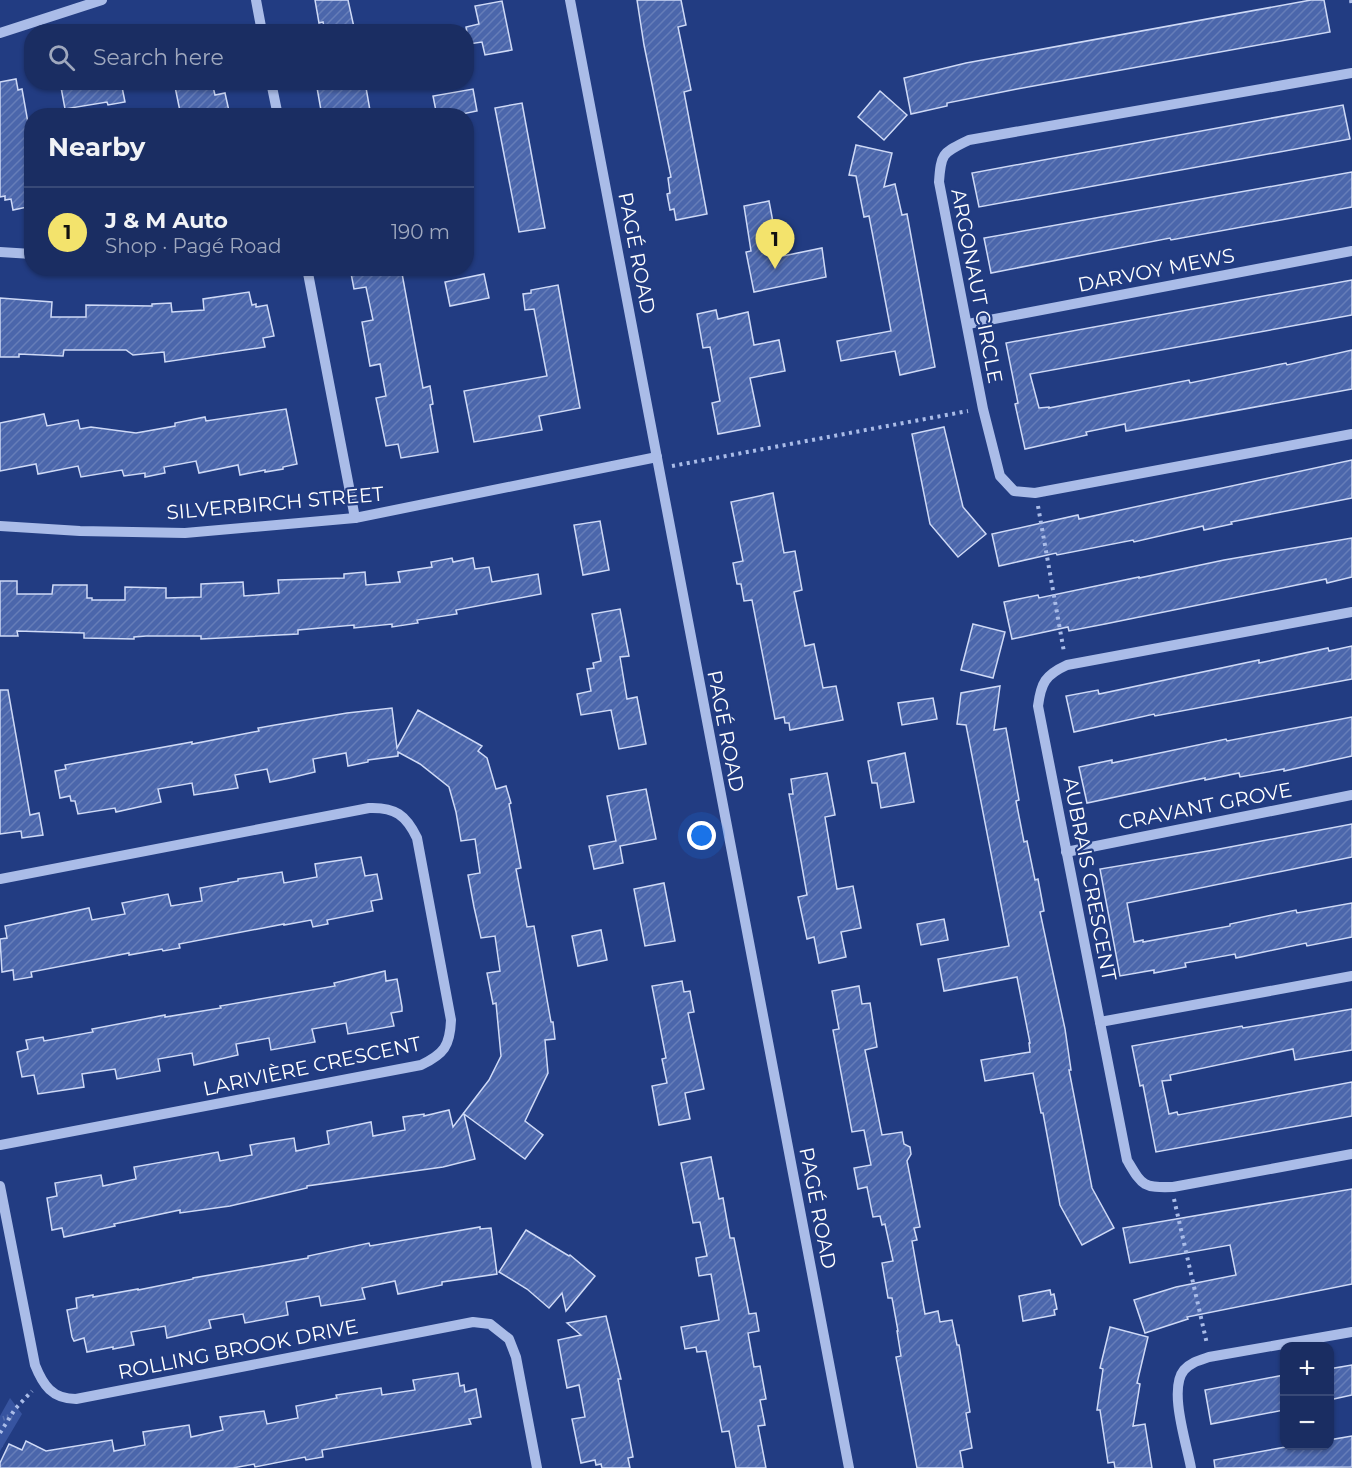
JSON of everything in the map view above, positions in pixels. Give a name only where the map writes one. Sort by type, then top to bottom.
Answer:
[{"type":"street","points":[[28,24],[102,0]]},
{"type":"street","points":[[256,0],[260,24]]},
{"type":"street","name":"PAGÉ ROAD","points":[[570,0],[849,1468]]},
{"type":"street","points":[[0,33],[24,25]]},
{"type":"street","name":"ARGONAUT CIRCLE","points":[[1352,73],[969,140],[949,150],[940,160],[939,182],[983,409],[1000,476],[1014,491],[1035,494],[1352,434]]},
{"type":"street","points":[[273,90],[276,108]]},
{"type":"street","name":"DARVOY MEWS","points":[[968,324],[1352,251]]},
{"type":"street","points":[[0,252],[24,254]]},
{"type":"street","points":[[309,276],[356,518]]},
{"type":"street","name":"SILVERBIRCH STREET","points":[[0,525],[80,531],[185,533],[356,518],[657,457]]},
{"type":"street","name":"AUBRAIS CRESCENT","points":[[1352,612],[1067,665],[1052,672],[1041,686],[1038,706],[1127,1160],[1140,1182],[1155,1187],[1173,1187],[1352,1154]]},
{"type":"street","name":"CRAVANT GROVE","points":[[1066,852],[1352,795]]},
{"type":"street","name":"LARIVIÈRE CRESCENT","points":[[0,879],[369,807],[383,807],[396,812],[409,823],[417,838],[451,1020],[451,1034],[445,1049],[421,1065],[0,1145]]},
{"type":"street","points":[[1100,1022],[1352,976]]},
{"type":"street","points":[[0,1186],[35,1365],[42,1382]]},
{"type":"street","name":"ROLLING BROOK DRIVE","points":[[42,1382],[56,1396],[76,1399],[473,1322],[490,1324],[509,1339],[516,1358],[537,1468]]},
{"type":"street","points":[[1191,1468],[1177,1397],[1178,1382],[1183,1371],[1192,1363],[1352,1332]]},
{"type":"path","points":[[1351,0],[1352,7]]},
{"type":"path","points":[[659,469],[983,409]]},
{"type":"path","points":[[1035,494],[1067,665]]},
{"type":"path","points":[[1173,1187],[1209,1358]]},
{"type":"path","points":[[0,1434],[15,1409],[42,1382]]},
{"type":"green space","points":[[10,1398],[22,1414],[0,1451],[0,1416]]},
{"type":"building","points":[[315,0],[348,0],[353,24],[319,23]]},
{"type":"building","points":[[637,0],[681,0],[686,25],[678,27],[691,90],[684,92],[707,214],[676,220],[674,209],[670,210],[667,194],[670,193],[668,178],[671,177]]},
{"type":"building","points":[[1311,0],[1324,0],[1330,32],[1017,89],[947,103],[947,106],[911,114],[904,78],[966,63]]},
{"type":"building","points":[[502,1],[512,50],[485,55],[482,42],[474,43],[474,25],[479,24],[475,6]]},
{"type":"building","points":[[16,79],[18,90],[22,89],[25,108],[24,208],[13,210],[11,199],[5,200],[5,196],[0,197],[0,82]]},
{"type":"building","points":[[61,90],[123,90],[125,102],[65,108]]},
{"type":"building","points":[[176,90],[214,90],[215,95],[225,93],[228,108],[179,108]]},
{"type":"building","points":[[317,90],[366,90],[370,108],[321,108]]},
{"type":"building","points":[[473,90],[477,111],[474,112],[474,108],[435,108],[433,96]]},
{"type":"building","points":[[880,91],[907,115],[884,140],[858,117]]},
{"type":"building","points":[[522,103],[545,228],[519,232],[495,108]]},
{"type":"building","points":[[1343,105],[1350,139],[979,207],[972,173]]},
{"type":"building","points":[[856,145],[892,153],[884,187],[895,184],[902,215],[907,214],[935,367],[900,375],[895,351],[841,361],[837,341],[891,331],[869,216],[864,217],[856,176],[849,175]]},
{"type":"building","points":[[1352,172],[1352,207],[1171,240],[1170,238],[991,273],[984,238]]},
{"type":"building","points":[[769,201],[779,254],[782,253],[783,256],[822,248],[826,277],[754,292],[746,252],[751,251],[744,206]]},
{"type":"building","points":[[484,274],[489,298],[450,306],[445,282]]},
{"type":"building","points":[[352,276],[402,276],[423,388],[430,386],[433,404],[430,405],[438,452],[401,458],[398,444],[386,446],[376,398],[386,396],[380,364],[370,366],[362,322],[373,320],[366,287],[354,289]]},
{"type":"building","points":[[1352,280],[1352,315],[1030,374],[1039,408],[1049,408],[1189,380],[1190,383],[1286,363],[1287,365],[1352,350],[1352,389],[1126,431],[1125,424],[1025,449],[1015,404],[1018,403],[1006,343]]},
{"type":"building","points":[[558,285],[580,408],[539,416],[542,430],[474,442],[464,391],[547,376],[534,309],[525,310],[523,294],[531,293],[531,290]]},
{"type":"building","points":[[249,292],[252,305],[256,304],[256,307],[267,305],[274,336],[263,338],[265,347],[165,362],[164,352],[133,355],[126,350],[64,350],[63,356],[19,354],[19,357],[0,357],[0,298],[52,302],[51,317],[86,317],[86,305],[152,306],[152,304],[171,303],[172,312],[204,310],[203,299]]},
{"type":"building","points":[[716,310],[718,319],[748,312],[754,345],[779,340],[785,371],[750,378],[760,426],[718,434],[712,403],[720,401],[710,347],[703,348],[697,314]]},
{"type":"building","points":[[286,409],[297,464],[283,467],[283,469],[240,475],[238,465],[199,473],[196,461],[164,467],[165,473],[145,477],[145,473],[124,476],[122,470],[81,477],[78,466],[38,474],[36,464],[0,471],[0,423],[44,414],[47,426],[78,420],[80,429],[91,427],[136,433],[175,426],[175,423],[205,417],[206,421]]},
{"type":"building","points":[[944,427],[963,507],[986,534],[958,557],[930,524],[912,434]]},
{"type":"building","points":[[1352,460],[1352,498],[1231,522],[1232,524],[1204,530],[1203,526],[1134,542],[1133,540],[1057,555],[1056,553],[999,566],[992,534],[1078,515],[1079,519]]},
{"type":"building","points":[[773,493],[784,553],[795,551],[802,590],[794,592],[805,646],[814,644],[823,688],[836,686],[843,720],[790,730],[789,723],[785,723],[784,717],[775,719],[752,600],[744,601],[741,584],[737,584],[733,563],[743,561],[731,502]]},
{"type":"building","points":[[600,521],[609,570],[583,575],[574,525]]},
{"type":"building","points":[[1352,538],[1352,577],[1327,583],[1326,579],[1069,631],[1068,627],[1012,639],[1004,602],[1038,595],[1039,598],[1224,560]]},
{"type":"building","points":[[452,558],[453,562],[473,558],[475,569],[489,567],[492,582],[538,574],[541,594],[456,610],[457,614],[417,620],[418,623],[392,627],[392,624],[354,628],[354,625],[298,630],[298,634],[201,639],[201,636],[146,636],[134,637],[134,639],[84,638],[84,633],[17,631],[18,636],[0,636],[0,581],[17,581],[17,594],[52,594],[53,585],[87,585],[87,598],[92,598],[92,600],[125,600],[125,587],[166,588],[166,598],[201,597],[201,584],[243,582],[244,596],[279,593],[278,580],[344,578],[344,574],[365,572],[366,585],[400,582],[398,572],[432,567],[431,562]]},
{"type":"building","points":[[620,609],[629,656],[620,657],[627,699],[637,697],[646,744],[619,749],[611,710],[581,715],[577,694],[591,691],[587,669],[594,668],[593,663],[601,661],[592,614]]},
{"type":"building","points":[[973,624],[1005,632],[993,678],[961,670]]},
{"type":"building","points":[[1352,646],[1352,679],[1155,716],[1154,714],[1074,732],[1066,696],[1098,690],[1099,694],[1259,660],[1259,663],[1328,648],[1329,651]]},
{"type":"building","points":[[1000,686],[994,730],[1006,728],[1024,842],[1027,841],[1044,911],[1040,912],[1065,1029],[1071,1070],[1069,1070],[1092,1188],[1114,1228],[1082,1245],[1060,1205],[1033,1073],[985,1081],[981,1060],[1030,1052],[1017,977],[944,991],[938,959],[1009,946],[966,725],[957,724],[961,693]]},
{"type":"building","points":[[0,690],[8,690],[30,815],[39,813],[43,835],[22,838],[21,831],[0,834]]},
{"type":"building","points":[[933,698],[937,719],[902,725],[898,703]]},
{"type":"building","points":[[392,708],[397,748],[418,710],[482,746],[478,751],[487,758],[496,789],[506,786],[511,803],[509,804],[521,868],[516,869],[527,927],[534,926],[555,1039],[545,1040],[548,1073],[525,1121],[543,1135],[525,1159],[464,1114],[475,1159],[443,1167],[307,1186],[307,1188],[230,1206],[180,1213],[180,1210],[64,1237],[62,1228],[52,1230],[47,1198],[57,1196],[55,1183],[101,1175],[103,1186],[136,1179],[134,1167],[218,1152],[220,1161],[252,1155],[250,1145],[294,1138],[296,1151],[329,1144],[327,1131],[371,1122],[373,1136],[405,1130],[403,1117],[424,1114],[424,1116],[449,1110],[453,1127],[489,1080],[501,1056],[496,1003],[493,1004],[487,973],[500,971],[495,936],[481,938],[474,907],[468,875],[480,873],[475,839],[461,841],[449,787],[420,764],[398,752],[398,756],[368,760],[368,762],[348,766],[346,753],[313,759],[315,772],[270,782],[267,769],[235,775],[238,788],[194,795],[192,783],[158,789],[161,802],[116,812],[115,808],[78,814],[75,801],[71,801],[70,796],[60,798],[55,771],[66,769],[65,765],[192,742],[192,744],[259,731],[258,728],[275,725]]},
{"type":"building","points":[[1352,717],[1352,756],[1284,771],[1284,769],[1240,777],[1239,773],[1205,780],[1205,778],[1087,803],[1079,767],[1112,760],[1112,763],[1226,739],[1227,741]]},
{"type":"building","points":[[905,753],[914,802],[881,808],[877,783],[872,783],[868,761]]},
{"type":"building","points":[[827,773],[835,815],[825,817],[837,889],[853,886],[861,928],[841,932],[846,957],[819,963],[814,937],[807,939],[798,897],[807,895],[789,794],[793,794],[791,779]]},
{"type":"building","points":[[646,789],[656,839],[620,846],[623,863],[594,869],[589,846],[616,841],[607,796]]},
{"type":"building","points":[[1352,824],[1352,857],[1127,903],[1134,942],[1230,926],[1230,924],[1296,910],[1297,913],[1352,903],[1352,937],[1307,946],[1306,943],[1236,958],[1235,954],[1185,963],[1186,967],[1154,973],[1154,970],[1120,976],[1100,869]]},
{"type":"building","points":[[361,857],[365,876],[377,874],[382,899],[371,901],[373,911],[327,920],[328,924],[313,927],[311,920],[179,944],[180,948],[129,955],[129,953],[31,972],[32,977],[14,980],[13,970],[2,972],[0,939],[7,938],[5,926],[89,908],[92,920],[125,914],[122,903],[168,894],[171,906],[202,901],[200,888],[282,872],[284,883],[317,877],[315,864]]},
{"type":"building","points":[[664,883],[675,941],[645,946],[634,889]]},
{"type":"building","points":[[944,919],[948,940],[921,945],[917,924]]},
{"type":"building","points":[[601,930],[607,960],[578,966],[572,936]]},
{"type":"building","points":[[385,971],[386,981],[397,979],[402,1007],[402,1011],[391,1013],[394,1026],[348,1034],[346,1023],[312,1029],[315,1042],[271,1050],[269,1038],[236,1044],[238,1055],[194,1065],[192,1053],[158,1059],[160,1071],[117,1079],[115,1069],[82,1074],[84,1087],[38,1094],[34,1075],[22,1077],[17,1052],[28,1049],[26,1040],[43,1037],[44,1041],[165,1015],[165,1017],[221,1008],[220,1006],[335,986],[334,983]]},
{"type":"building","points":[[682,981],[684,992],[690,991],[694,1012],[688,1013],[704,1089],[685,1093],[690,1119],[659,1125],[652,1086],[667,1083],[662,1059],[666,1058],[652,986]]},
{"type":"building","points":[[859,986],[862,1004],[870,1003],[877,1047],[865,1050],[882,1135],[902,1132],[904,1144],[910,1147],[911,1154],[907,1161],[920,1227],[914,1228],[917,1240],[912,1241],[925,1314],[938,1311],[940,1322],[952,1320],[957,1345],[959,1345],[970,1412],[966,1413],[972,1448],[960,1451],[963,1468],[917,1468],[896,1357],[901,1356],[898,1331],[892,1298],[888,1298],[882,1263],[893,1261],[885,1224],[882,1225],[880,1216],[873,1217],[867,1187],[858,1189],[854,1168],[871,1165],[864,1130],[852,1132],[833,1030],[839,1029],[832,991]]},
{"type":"building","points":[[1352,1009],[1352,1050],[1295,1060],[1293,1049],[1170,1075],[1171,1080],[1162,1081],[1169,1114],[1177,1112],[1178,1115],[1352,1082],[1352,1116],[1156,1152],[1143,1085],[1140,1086],[1132,1046]]},
{"type":"building","points":[[711,1157],[719,1199],[723,1198],[730,1238],[734,1238],[749,1314],[756,1313],[759,1331],[748,1333],[754,1367],[760,1366],[766,1399],[760,1400],[765,1425],[758,1426],[766,1468],[736,1468],[729,1431],[722,1432],[706,1351],[697,1352],[696,1347],[685,1349],[681,1327],[719,1320],[711,1274],[699,1276],[696,1258],[707,1256],[700,1222],[693,1223],[681,1163]]},
{"type":"building","points":[[1352,1189],[1352,1284],[1187,1317],[1188,1319],[1145,1333],[1134,1300],[1176,1287],[1236,1275],[1230,1245],[1130,1263],[1123,1228]]},
{"type":"building","points":[[480,1227],[480,1229],[491,1228],[497,1274],[442,1282],[442,1285],[398,1294],[395,1281],[362,1288],[365,1299],[321,1306],[319,1296],[286,1302],[288,1315],[245,1323],[243,1314],[209,1320],[211,1328],[167,1338],[165,1326],[131,1332],[134,1345],[113,1349],[113,1347],[87,1352],[84,1338],[74,1341],[72,1337],[67,1310],[77,1308],[76,1298],[138,1290],[308,1258],[308,1256],[369,1243],[370,1246]]},
{"type":"building","points":[[526,1230],[570,1255],[595,1276],[566,1311],[562,1293],[549,1308],[527,1289],[499,1272]]},
{"type":"building","points":[[1050,1290],[1051,1295],[1054,1294],[1057,1309],[1054,1310],[1055,1315],[1023,1321],[1019,1296]]},
{"type":"building","points":[[606,1316],[621,1379],[618,1379],[633,1457],[628,1458],[630,1468],[602,1468],[601,1464],[596,1465],[595,1460],[581,1463],[572,1419],[585,1417],[579,1385],[567,1388],[558,1340],[581,1335],[567,1323]]},
{"type":"building","points":[[1110,1327],[1148,1337],[1137,1383],[1140,1384],[1133,1426],[1145,1424],[1152,1468],[1115,1468],[1114,1462],[1108,1463],[1100,1410],[1097,1410],[1103,1369],[1100,1368]]},
{"type":"building","points":[[1352,1365],[1352,1395],[1334,1399],[1334,1368]]},
{"type":"building","points":[[458,1373],[460,1386],[464,1385],[465,1392],[476,1389],[481,1417],[469,1419],[471,1424],[322,1450],[323,1457],[306,1460],[305,1457],[255,1467],[254,1464],[233,1468],[0,1468],[9,1444],[22,1450],[26,1441],[46,1451],[112,1440],[114,1451],[145,1445],[143,1432],[189,1425],[191,1437],[223,1430],[220,1417],[264,1411],[267,1424],[298,1418],[296,1406],[337,1398],[336,1395],[381,1388],[382,1395],[415,1390],[413,1380]]},
{"type":"building","points":[[1280,1376],[1280,1411],[1211,1424],[1205,1390]]},
{"type":"building","points":[[1352,1436],[1352,1467],[1215,1468],[1214,1460],[1280,1448],[1280,1450],[1334,1450],[1334,1439]]},
{"type":"place","name":"J & M Auto","points":[[775,269]]}]
